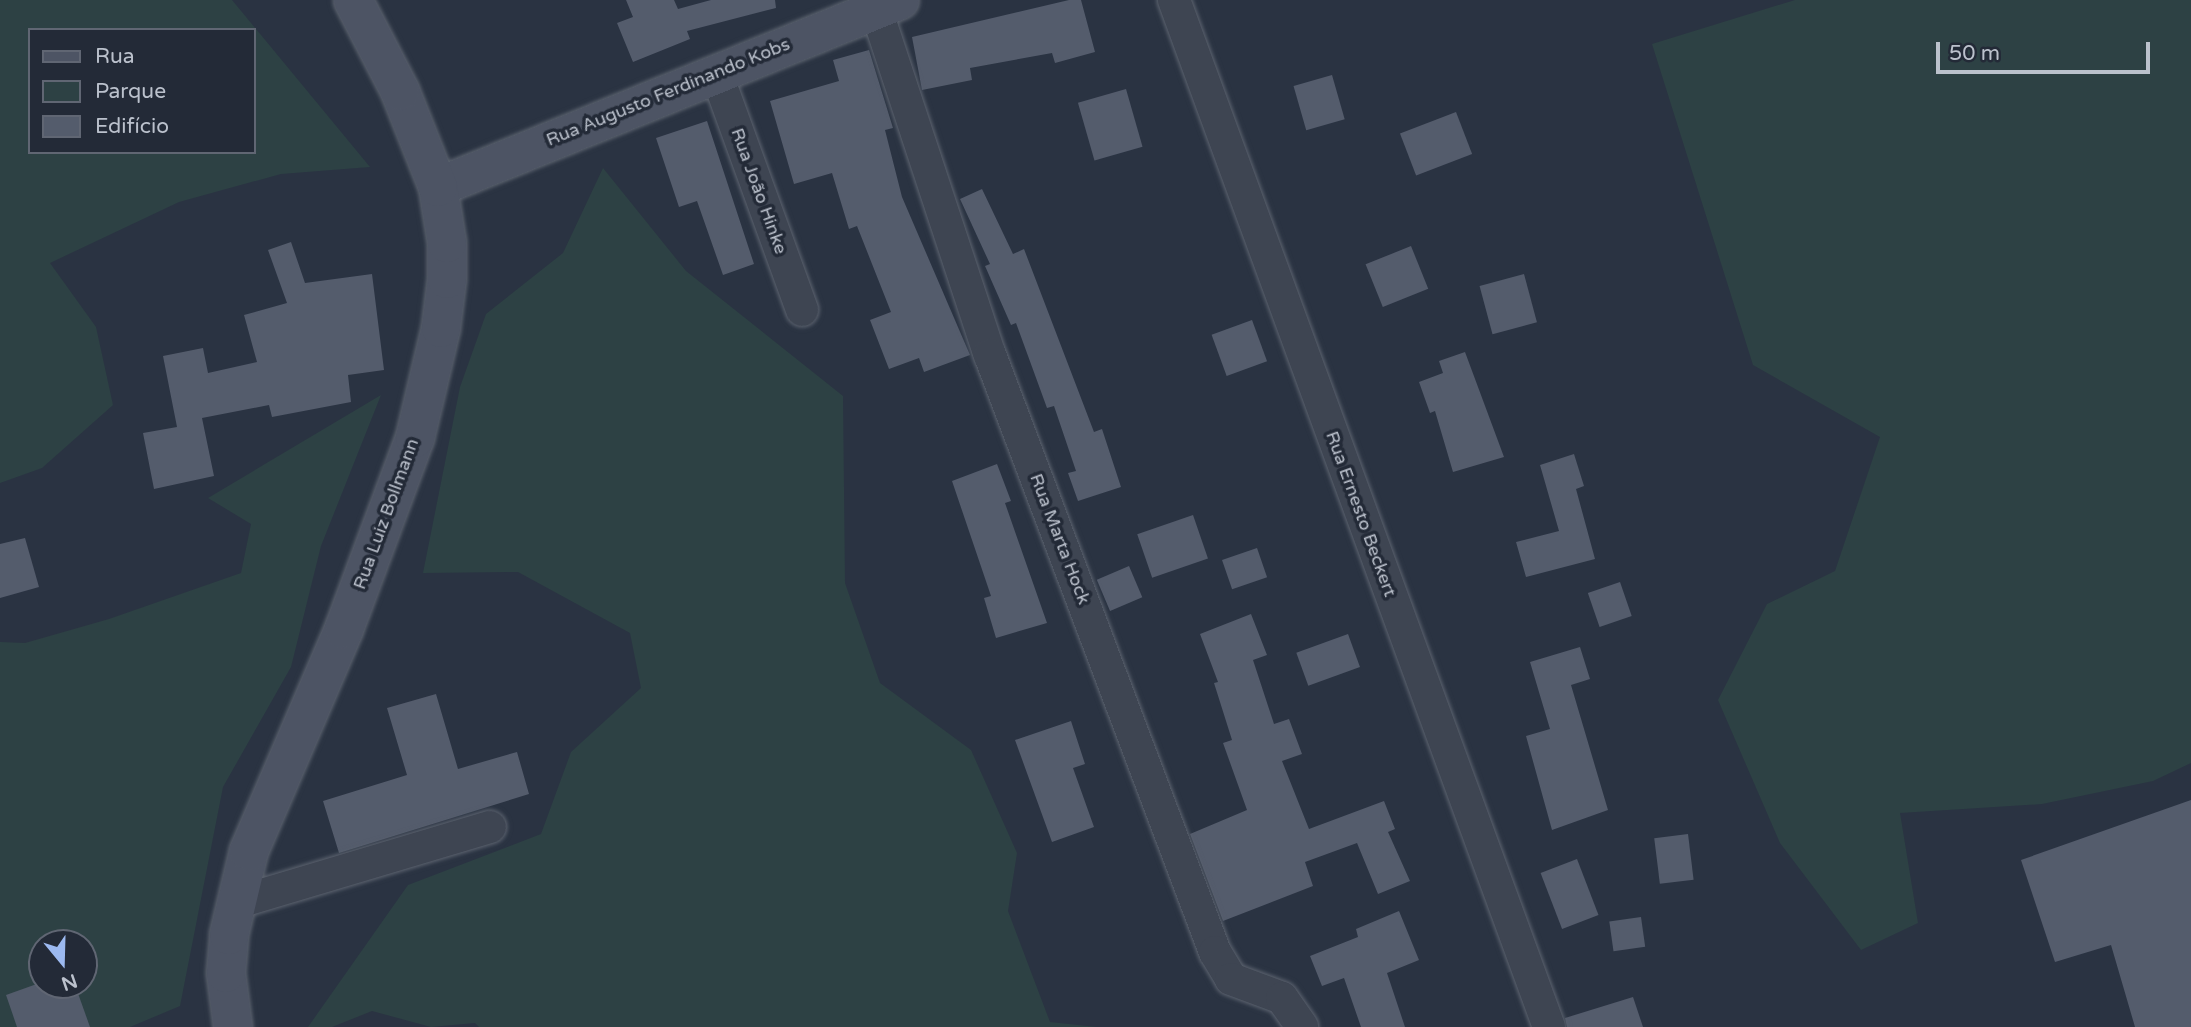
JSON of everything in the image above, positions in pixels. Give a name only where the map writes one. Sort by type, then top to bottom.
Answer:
[{"type":"main road","name":"Rua Luiz Bollmann","points":[[233,1027],[226,973],[235,903],[249,851],[344,629],[415,438],[447,279],[446,231],[438,187],[400,91],[353,0]]},
{"type":"main road","name":"Rua Augusto Ferdinando Kobs","points":[[438,187],[883,2]]},
{"type":"street","name":"Rua Ernesto Beckert","points":[[1174,0],[1549,1027]]},
{"type":"street","name":"Rua Marta Hock","points":[[883,2],[990,355],[1215,952],[1231,979],[1282,998],[1302,1027]]},
{"type":"street","name":"Rua João Hinke","points":[[716,72],[802,310]]},
{"type":"street","points":[[235,903],[490,827]]},
{"type":"green space","points":[[0,0],[232,0],[255,28],[28,28],[28,154],[256,154],[256,29],[370,167],[281,174],[179,202],[50,263],[96,327],[113,405],[42,468],[0,483]]},
{"type":"green space","points":[[1795,0],[2191,0],[2191,763],[2153,781],[2042,804],[1900,813],[1918,923],[1861,950],[1780,843],[1718,700],[1767,604],[1835,571],[1880,437],[1753,365],[1652,44]]},
{"type":"green space","points":[[603,168],[686,271],[843,396],[845,583],[880,683],[971,750],[1017,853],[1008,911],[1050,1022],[1097,1027],[479,1027],[475,1023],[431,1027],[372,1011],[332,1027],[308,1027],[408,885],[541,834],[571,752],[641,688],[630,633],[518,572],[423,573],[460,387],[486,314],[563,253]]},
{"type":"green space","points":[[381,395],[321,546],[291,667],[223,787],[180,1006],[130,1027],[0,1027],[0,642],[25,643],[109,619],[241,573],[251,524],[208,498]]},
{"type":"building","points":[[626,0],[674,0],[678,9],[711,0],[775,0],[776,8],[687,31],[690,39],[633,62],[617,23],[633,17]]},
{"type":"building","points":[[1069,0],[1081,0],[1095,52],[1055,63],[1052,53],[970,68],[972,80],[922,90],[912,37]]},
{"type":"building","points":[[869,50],[893,128],[885,130],[902,197],[970,355],[924,372],[919,358],[889,369],[870,320],[891,312],[857,226],[849,229],[832,173],[794,184],[770,101],[839,81],[833,60]]},
{"type":"building","points":[[1332,75],[1345,119],[1306,130],[1294,86]]},
{"type":"building","points":[[1126,89],[1143,147],[1094,160],[1078,103]]},
{"type":"building","points":[[1456,112],[1472,154],[1416,176],[1400,134]]},
{"type":"building","points":[[707,121],[754,264],[723,275],[697,201],[679,207],[656,138]]},
{"type":"building","points":[[982,189],[1013,254],[1024,249],[1094,432],[1102,429],[1121,487],[1078,501],[1068,473],[1076,471],[1054,406],[1047,408],[1016,323],[1011,325],[985,266],[990,264],[960,199]]},
{"type":"building","points":[[291,242],[305,283],[372,274],[384,370],[348,375],[351,402],[272,417],[269,405],[202,418],[214,476],[154,489],[143,433],[177,427],[163,356],[203,348],[208,373],[257,362],[244,315],[287,303],[268,250]]},
{"type":"building","points":[[1411,246],[1428,289],[1383,307],[1366,264]]},
{"type":"building","points":[[1524,274],[1537,322],[1493,334],[1480,286]]},
{"type":"building","points":[[1252,320],[1267,361],[1227,376],[1212,335]]},
{"type":"building","points":[[1465,352],[1504,457],[1453,472],[1435,411],[1430,413],[1419,382],[1443,373],[1439,361]]},
{"type":"building","points":[[1574,454],[1584,486],[1576,489],[1595,559],[1526,577],[1516,542],[1559,531],[1540,465]]},
{"type":"building","points":[[997,464],[1011,501],[1005,503],[1047,623],[996,638],[984,598],[991,596],[952,481]]},
{"type":"building","points":[[1193,515],[1208,558],[1152,578],[1137,534]]},
{"type":"building","points":[[25,538],[39,587],[0,598],[0,544]]},
{"type":"building","points":[[1257,548],[1267,577],[1232,589],[1222,560]]},
{"type":"building","points":[[1129,566],[1142,597],[1110,611],[1097,580]]},
{"type":"building","points":[[1620,582],[1632,616],[1600,627],[1588,593]]},
{"type":"building","points":[[1251,614],[1267,655],[1253,660],[1274,724],[1289,719],[1302,754],[1282,761],[1309,829],[1384,801],[1395,829],[1388,832],[1410,881],[1378,894],[1357,843],[1305,862],[1313,886],[1223,921],[1190,834],[1247,810],[1223,743],[1232,740],[1214,683],[1218,682],[1200,634]]},
{"type":"building","points":[[1348,634],[1360,667],[1308,686],[1296,653]]},
{"type":"building","points":[[1580,647],[1590,679],[1571,685],[1608,810],[1552,830],[1526,736],[1550,729],[1530,662]]},
{"type":"building","points":[[436,694],[458,769],[517,752],[529,794],[339,853],[323,801],[407,775],[387,708]]},
{"type":"building","points":[[1071,721],[1085,764],[1073,768],[1094,827],[1052,842],[1015,740]]},
{"type":"building","points":[[2191,800],[2191,1027],[2135,1027],[2111,945],[2055,962],[2021,860]]},
{"type":"building","points":[[1688,834],[1694,880],[1660,884],[1654,838]]},
{"type":"building","points":[[1577,859],[1599,915],[1562,929],[1541,873]]},
{"type":"building","points":[[1399,911],[1419,960],[1387,973],[1405,1027],[1361,1027],[1344,978],[1322,986],[1310,956],[1358,937],[1356,929]]},
{"type":"building","points":[[1641,917],[1645,947],[1613,951],[1609,921]]},
{"type":"building","points":[[28,987],[28,999],[80,999],[90,1027],[17,1027],[6,995]]},
{"type":"building","points":[[1633,997],[1643,1027],[1567,1027],[1565,1018]]}]
